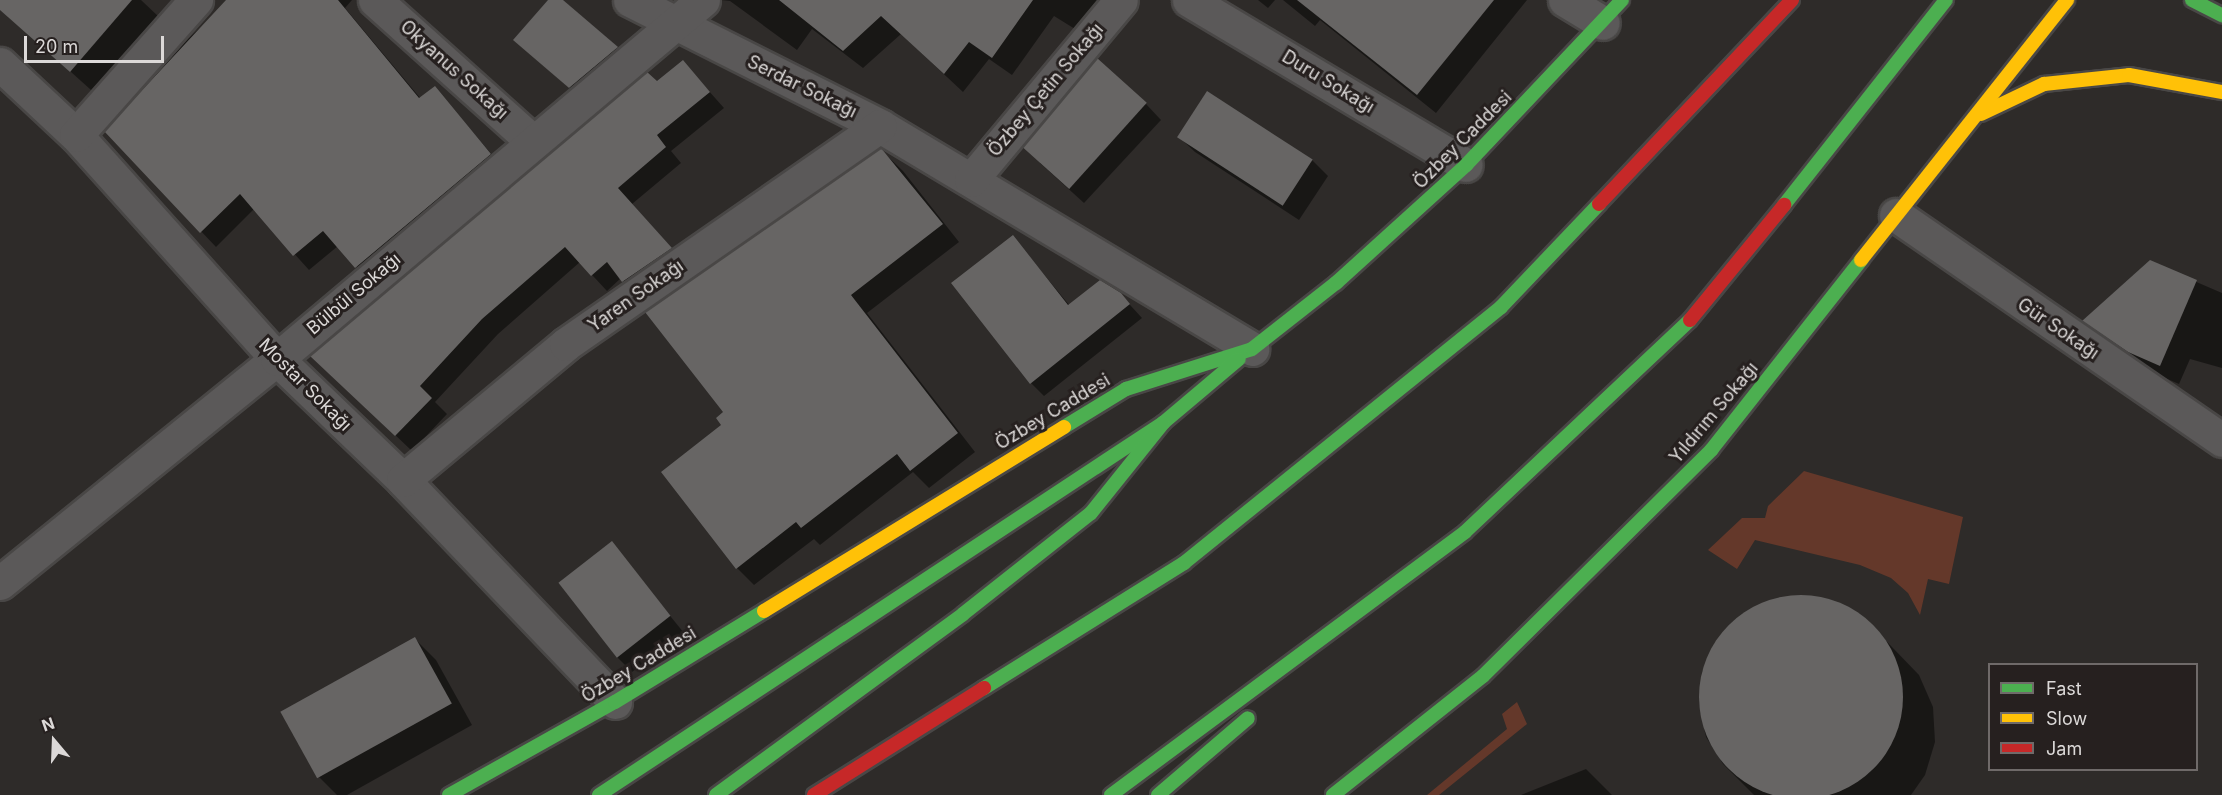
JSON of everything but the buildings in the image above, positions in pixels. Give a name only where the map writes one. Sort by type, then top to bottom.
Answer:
[{"type":"main road","points":[[814,795],[1184,562],[1501,307],[1792,0]]},
{"type":"main road","points":[[1294,679],[1465,532],[1704,308],[1946,0]]},
{"type":"main road","name":"Yıldırım Sokağı","points":[[1335,792],[1483,676],[1712,449],[2067,0]]},
{"type":"main road","points":[[2192,0],[2222,15]]},
{"type":"main road","name":"Özbey Caddesi","points":[[449,795],[615,702],[1126,389],[1252,349],[1336,283],[1467,165],[1613,11]]},
{"type":"main road","points":[[1973,117],[2044,84],[2129,75],[2222,92]]},
{"type":"main road","points":[[599,795],[1163,423],[1252,349]]},
{"type":"main road","points":[[716,795],[963,614],[1091,513],[1163,423]]},
{"type":"main road","points":[[1111,795],[1465,532]]},
{"type":"main road","points":[[1158,795],[1258,710]]},
{"type":"street","points":[[76,135],[196,0]]},
{"type":"street","name":"Okyanus Sokağı","points":[[375,0],[532,141]]},
{"type":"street","name":"Serdar Sokağı","points":[[630,0],[880,126],[1252,349]]},
{"type":"street","name":"Bülbül Sokağı","points":[[0,583],[277,359],[532,141],[703,0]]},
{"type":"street","name":"Özbey Çetin Sokağı","points":[[971,180],[1121,0]]},
{"type":"street","name":"Duru Sokağı","points":[[1190,0],[1467,165]]},
{"type":"street","points":[[1565,0],[1613,11]]},
{"type":"street","name":"Mostar Sokağı","points":[[0,64],[76,135],[277,359],[403,480],[615,702]]},
{"type":"street","name":"Yaren Sokağı","points":[[403,480],[566,344],[880,126]]},
{"type":"street","name":"Gür Sokağı","points":[[1896,215],[2222,440]]},
{"type":"shaded area","points":[[1804,471],[1963,517],[1949,584],[1928,579],[1920,615],[1908,593],[1891,578],[1860,565],[1755,540],[1737,569],[1708,550],[1742,518],[1765,518],[1768,506]]},
{"type":"shaded area","points":[[1517,702],[1527,724],[1439,795],[1427,795],[1507,729],[1502,714]]},
{"type":"traffic: fast","points":[[1064,427],[1126,389],[1252,349],[1336,283],[1466,165],[1622,0]]},
{"type":"traffic: fast","points":[[1784,205],[1946,0]]},
{"type":"traffic: fast","points":[[2192,0],[2222,15]]},
{"type":"traffic: fast","points":[[984,688],[1184,563],[1501,307],[1599,204]]},
{"type":"traffic: fast","points":[[1333,795],[1483,676],[1712,449],[1861,260]]},
{"type":"traffic: fast","points":[[1111,795],[1465,532],[1690,320]]},
{"type":"traffic: fast","points":[[599,795],[1163,423],[1239,359]]},
{"type":"traffic: fast","points":[[716,795],[963,614],[1091,513],[1163,423]]},
{"type":"traffic: fast","points":[[449,795],[615,702],[764,611]]},
{"type":"traffic: fast","points":[[1158,795],[1248,718]]},
{"type":"traffic: slow","points":[[1861,260],[2067,0]]},
{"type":"traffic: slow","points":[[1981,114],[2044,84],[2129,75],[2222,92]]},
{"type":"traffic: slow","points":[[764,611],[1064,427]]},
{"type":"traffic: jam","points":[[1599,204],[1792,0]]},
{"type":"traffic: jam","points":[[1690,320],[1784,205]]},
{"type":"traffic: jam","points":[[814,795],[984,688]]}]
